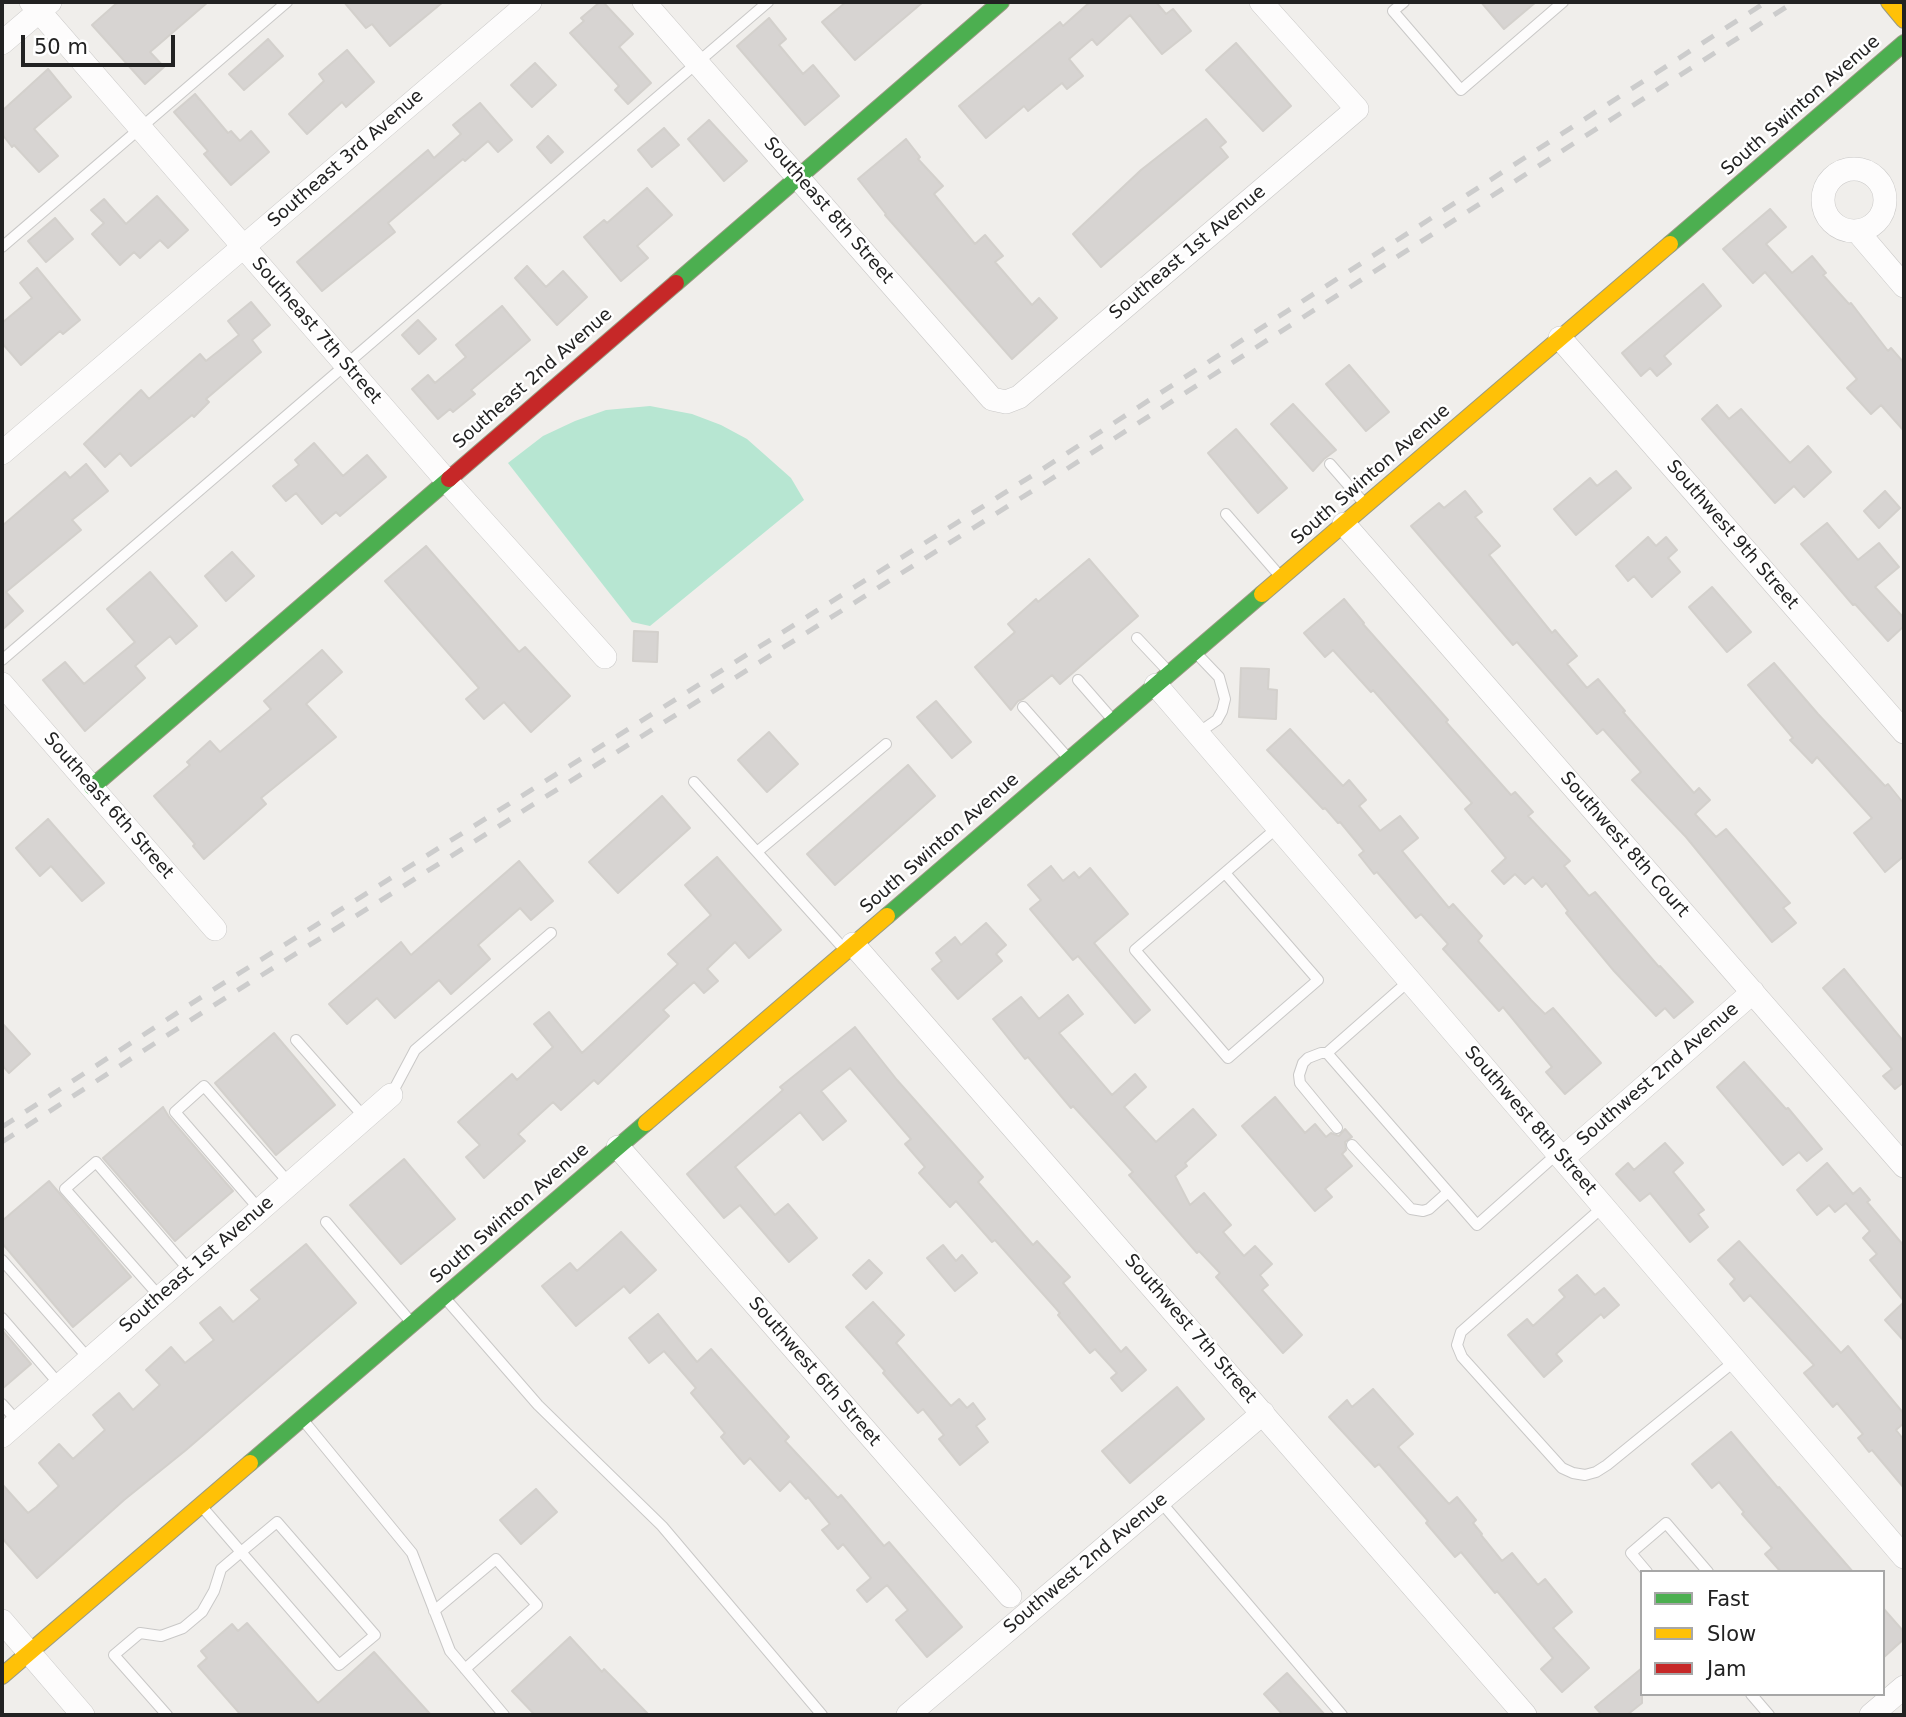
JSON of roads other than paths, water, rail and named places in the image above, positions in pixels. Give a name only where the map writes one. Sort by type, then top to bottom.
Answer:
[{"type":"street","name":"Southeast 3rd Avenue","points":[[2,453],[530,2]]},
{"type":"street","name":"Southeast 8th Street","points":[[644,2],[992,400],[1006,402],[1020,397]]},
{"type":"street","name":"Southeast 2nd Avenue","points":[[92,788],[1001,2]]},
{"type":"street","name":"Southeast 1st Avenue","points":[[1020,397],[1357,109],[1261,2]]},
{"type":"street","points":[[1889,2],[1904,20]]},
{"type":"street","name":"Southeast 7th Street","points":[[40,5],[141,129],[345,365],[605,657]]},
{"type":"street","points":[[2,43],[40,5]]},
{"type":"street","name":"South Swinton Avenue","points":[[2,1676],[1904,43]]},
{"type":"street","points":[[1857,231],[1904,286]]},
{"type":"street","name":"Southwest 9th Street","points":[[1560,338],[1904,732]]},
{"type":"street","name":"Southwest 8th Court","points":[[1344,524],[1904,1166]]},
{"type":"street","name":"Southwest 8th Street","points":[[1163,679],[1198,733],[1904,1557]]},
{"type":"street","name":"Southeast 6th Street","points":[[2,684],[215,929]]},
{"type":"street","name":"Southwest 7th Street","points":[[849,948],[1263,1413],[1525,1715]]},
{"type":"street","name":"Southwest 2nd Avenue","points":[[1560,1156],[1753,992]]},
{"type":"street","name":"Southeast 1st Avenue","points":[[10,1429],[391,1095]]},
{"type":"street","name":"Southwest 6th Street","points":[[618,1147],[1010,1597]]},
{"type":"street","name":"Southwest 2nd Avenue","points":[[908,1715],[1263,1413]]},
{"type":"street","points":[[2,1621],[83,1715]]},
{"type":"street","points":[[1871,1715],[1904,1687]]},
{"type":"lane","points":[[2,247],[287,2]]},
{"type":"lane","points":[[2,660],[768,2]]},
{"type":"lane","points":[[1404,2],[1393,12],[1461,90],[1563,2]]},
{"type":"lane","points":[[1330,464],[1365,505]]},
{"type":"lane","points":[[1226,514],[1281,578]]},
{"type":"lane","points":[[1138,638],[1163,679]]},
{"type":"lane","points":[[1195,651],[1219,677],[1225,699],[1217,720],[1198,733]]},
{"type":"lane","points":[[1078,680],[1114,721]]},
{"type":"lane","points":[[1023,707],[1069,760]]},
{"type":"lane","points":[[757,852],[886,744]]},
{"type":"lane","points":[[694,782],[849,948]]},
{"type":"lane","points":[[1226,873],[1318,980],[1228,1058],[1135,950],[1279,827]]},
{"type":"lane","points":[[391,1095],[415,1050],[551,933]]},
{"type":"lane","points":[[1337,1128],[1300,1083],[1300,1069],[1314,1054],[1327,1053],[1410,980]]},
{"type":"lane","points":[[296,1040],[365,1118]]},
{"type":"lane","points":[[1327,1053],[1476,1225],[1560,1156]]},
{"type":"lane","points":[[260,1210],[175,1112],[204,1086],[290,1184]]},
{"type":"lane","points":[[1352,1145],[1411,1209],[1429,1209],[1448,1192]]},
{"type":"lane","points":[[160,1297],[65,1189],[96,1162],[190,1271]]},
{"type":"lane","points":[[1604,1206],[1465,1328],[1457,1345],[1462,1357],[1562,1468],[1585,1475],[1606,1465],[1736,1360]]},
{"type":"lane","points":[[326,1222],[412,1323]]},
{"type":"lane","points":[[2,1260],[89,1359]]},
{"type":"lane","points":[[443,1296],[538,1405],[662,1526],[822,1715]]},
{"type":"lane","points":[[2,1318],[60,1385]]},
{"type":"lane","points":[[2,1404],[10,1429]]},
{"type":"lane","points":[[301,1418],[412,1553],[450,1651],[504,1715]]},
{"type":"lane","points":[[1160,1501],[1342,1715]]},
{"type":"lane","points":[[166,1715],[114,1655],[140,1633],[160,1636],[183,1628],[202,1612],[214,1591],[221,1569],[241,1552],[277,1522],[374,1635],[339,1665],[241,1552],[200,1505]]},
{"type":"lane","points":[[1645,1570],[1631,1553],[1666,1523],[1706,1570]]},
{"type":"lane","points":[[435,1611],[496,1559],[537,1605],[465,1669]]},
{"type":"lane","points":[[1753,1696],[1769,1715]]},
{"type":"railway","points":[[2,1127],[203,996],[1041,470],[1766,2]]},
{"type":"railway","points":[[2,1142],[211,1007],[1048,481],[1794,2]]}]
